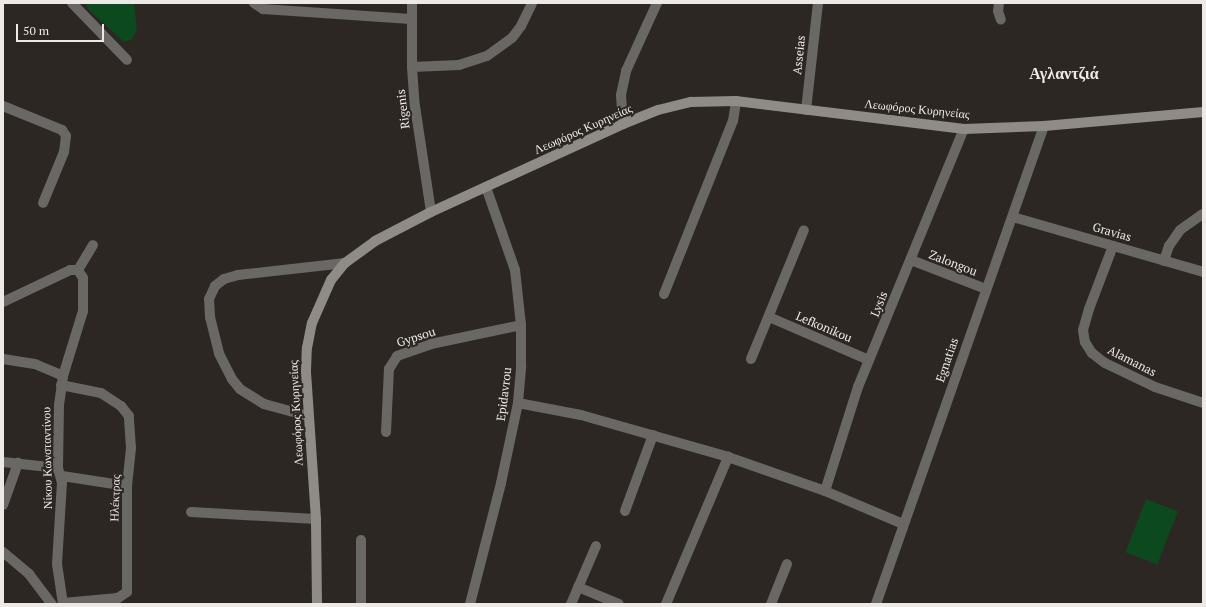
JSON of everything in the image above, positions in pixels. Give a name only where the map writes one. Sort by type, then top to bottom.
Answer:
[{"type":"main road","name":"Λεωφόρος Κυρηνείας","points":[[317,604],[316,519],[306,371],[312,323],[331,280],[345,262],[375,241],[431,212],[623,124],[658,110],[691,102],[736,101],[964,129],[1044,126],[1203,112]]},
{"type":"street","points":[[72,3],[127,60]]},
{"type":"street","points":[[254,3],[263,9],[411,19]]},
{"type":"street","name":"Rigenis","points":[[412,3],[412,67],[415,106],[431,212]]},
{"type":"street","points":[[412,67],[459,65],[487,56],[512,38],[521,26],[532,3]]},
{"type":"street","points":[[623,124],[621,95],[626,71],[657,3]]},
{"type":"street","name":"Asseias","points":[[806,110],[818,3]]},
{"type":"street","points":[[999,3],[998,11],[1001,20]]},
{"type":"street","points":[[664,294],[733,121],[736,101]]},
{"type":"street","points":[[3,106],[62,130],[66,136],[64,152],[43,203]]},
{"type":"street","name":"Egnatias","points":[[876,604],[1044,126]]},
{"type":"street","name":"Lysis","points":[[825,491],[869,360],[964,129]]},
{"type":"street","name":"Epidavrou","points":[[470,604],[501,483],[518,403],[521,325],[515,270],[486,187]]},
{"type":"street","points":[[1164,261],[1169,246],[1180,230],[1203,214]]},
{"type":"street","name":"Gravias","points":[[1013,217],[1203,272]]},
{"type":"street","points":[[751,359],[804,230]]},
{"type":"street","points":[[3,302],[70,270],[78,270],[93,245]]},
{"type":"street","name":"Alamanas","points":[[1114,246],[1089,309],[1083,330],[1085,342],[1092,353],[1105,364],[1155,387],[1203,403]]},
{"type":"street","name":"Zalongou","points":[[911,260],[986,290]]},
{"type":"street","points":[[308,416],[264,404],[240,389],[232,379],[219,354],[210,316],[209,299],[215,286],[224,279],[238,275],[345,262]]},
{"type":"street","name":"Νίκου Κωνσταντίνου","points":[[63,604],[57,564],[62,380],[84,306],[84,278],[78,270]]},
{"type":"street","name":"Lefkonikou","points":[[769,317],[869,360]]},
{"type":"street","name":"Gypsou","points":[[386,432],[389,369],[397,356],[431,344],[521,325]]},
{"type":"street","name":"Ηλέκτρας","points":[[3,359],[35,364],[62,380],[101,393],[121,406],[126,411],[130,422],[131,448],[127,486],[127,592],[118,598],[63,604]]},
{"type":"street","points":[[518,403],[581,415],[728,457],[825,491],[903,524]]},
{"type":"street","points":[[625,511],[653,435]]},
{"type":"street","points":[[666,604],[728,457]]},
{"type":"street","points":[[3,462],[18,463],[127,486]]},
{"type":"street","points":[[3,505],[18,463]]},
{"type":"street","points":[[191,512],[316,519]]},
{"type":"street","points":[[361,540],[361,604]]},
{"type":"street","points":[[571,604],[596,546]]},
{"type":"street","points":[[3,552],[29,574],[52,604]]},
{"type":"street","points":[[771,604],[787,564]]},
{"type":"street","points":[[578,587],[619,604]]},
{"type":"green space","points":[[85,3],[134,3],[137,30],[132,39],[124,42],[90,11]]},
{"type":"green space","points":[[1146,499],[1178,511],[1157,564],[1126,552]]},
{"type":"district","name":"Αγλαντζιά","points":[[1064,73]]}]
